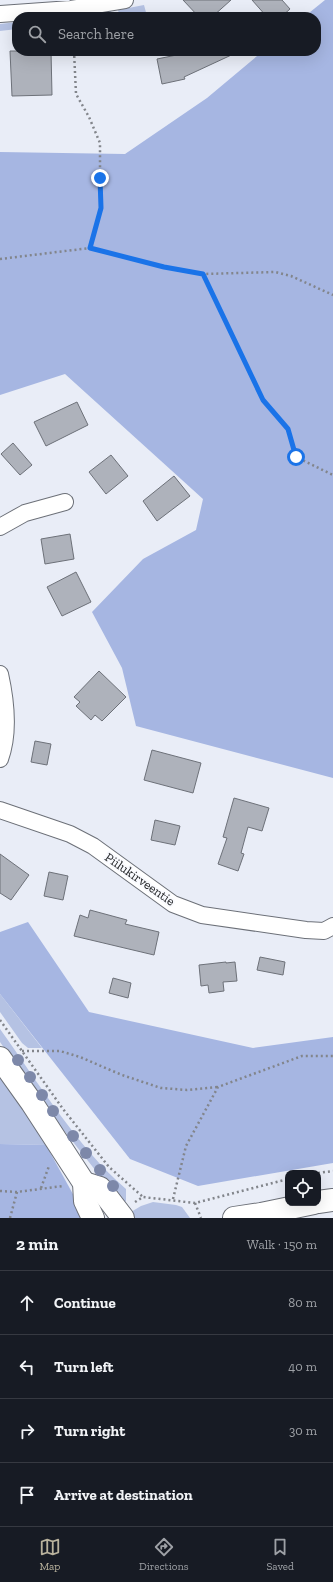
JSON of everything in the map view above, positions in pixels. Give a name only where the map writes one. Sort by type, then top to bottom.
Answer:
[{"type":"street","points":[[0,14],[28,6],[72,9],[125,0]]},
{"type":"street","points":[[0,527],[25,512],[65,502]]},
{"type":"street","points":[[0,674],[6,712],[4,749],[0,759]]},
{"type":"street","name":"Piilukirveentie","points":[[0,810],[70,834],[93,846],[173,904],[202,915],[306,930],[324,930],[333,926]]},
{"type":"street","points":[[0,1058],[32,1103],[84,1183],[85,1201],[93,1218]]},
{"type":"street","points":[[84,1183],[100,1188],[121,1215]]},
{"type":"street","points":[[321,1202],[333,1200]]},
{"type":"street","points":[[234,1218],[260,1216],[302,1206]]},
{"type":"path","points":[[74,56],[76,94],[89,117],[100,143],[101,208],[90,248]]},
{"type":"path","points":[[0,259],[90,248],[164,267],[203,274],[275,272],[291,276],[333,295]]},
{"type":"path","points":[[203,274],[263,400],[288,429],[296,457],[333,475]]},
{"type":"path","points":[[0,1020],[62,1109],[109,1167],[143,1197],[173,1199],[195,1203],[285,1180]]},
{"type":"path","points":[[21,1050],[60,1051],[80,1057],[122,1076],[161,1088],[187,1090],[218,1087],[302,1056],[333,1056]]},
{"type":"path","points":[[173,1199],[186,1146],[218,1087]]},
{"type":"path","points":[[321,1173],[333,1171]]},
{"type":"path","points":[[0,1190],[17,1192],[84,1183]]},
{"type":"path","points":[[10,1218],[17,1192]]},
{"type":"path","points":[[121,1215],[143,1197]]},
{"type":"path","points":[[195,1203],[201,1218]]},
{"type":"shaded area","points":[[325,0],[333,0],[333,778],[136,726],[122,668],[92,612],[143,559],[196,530],[203,499],[65,374],[0,395],[0,152],[125,154],[207,98],[257,56],[321,56],[321,12],[310,12]]},
{"type":"shaded area","points":[[144,5],[146,12],[119,12],[118,10]]},
{"type":"shaded area","points":[[12,23],[12,30],[0,31],[0,24]]},
{"type":"shaded area","points":[[28,922],[89,1012],[253,1048],[333,1037],[333,1163],[198,1186],[130,1159],[0,994],[0,932]]},
{"type":"shaded area","points":[[0,994],[42,1048],[28,1048],[22,1043],[0,1012]]},
{"type":"shaded area","points":[[0,1029],[75,1134],[91,1154],[126,1189],[126,1201],[122,1204],[47,1109],[0,1042]]},
{"type":"shaded area","points":[[0,1074],[15,1095],[46,1145],[0,1144]]},
{"type":"shaded area","points":[[0,1144],[46,1145],[80,1207],[84,1218],[0,1218]]},
{"type":"shaded area","points":[[153,1202],[182,1207],[190,1218],[133,1218],[131,1212],[141,1206]]},
{"type":"building","points":[[183,0],[231,0],[218,12],[194,12]]},
{"type":"building","points":[[252,0],[282,0],[290,9],[287,12],[263,12]]},
{"type":"building","points":[[10,51],[12,51],[12,56],[51,56],[52,95],[12,96]]},
{"type":"building","points":[[172,56],[229,56],[184,77],[185,79],[162,84],[157,59]]},
{"type":"building","points":[[77,402],[88,425],[46,446],[34,422]]},
{"type":"building","points":[[13,443],[32,465],[20,475],[1,454]]},
{"type":"building","points":[[111,455],[128,476],[106,494],[89,472]]},
{"type":"building","points":[[174,476],[190,496],[157,521],[143,501]]},
{"type":"building","points":[[70,534],[74,559],[45,564],[41,539]]},
{"type":"building","points":[[76,572],[91,602],[62,616],[47,587]]},
{"type":"building","points":[[99,671],[126,697],[102,721],[95,715],[91,720],[76,706],[80,702],[74,697]]},
{"type":"building","points":[[35,741],[51,744],[47,765],[31,762]]},
{"type":"building","points":[[152,750],[201,763],[193,793],[144,780]]},
{"type":"building","points":[[234,798],[269,808],[262,831],[248,827],[241,853],[244,854],[238,871],[218,864],[227,838],[223,837]]},
{"type":"building","points":[[155,820],[180,826],[175,845],[151,840]]},
{"type":"building","points":[[0,854],[29,875],[11,900],[0,893]]},
{"type":"building","points":[[49,872],[68,876],[63,900],[44,896]]},
{"type":"building","points":[[90,910],[127,920],[125,924],[159,932],[154,955],[74,936],[80,915],[88,918]]},
{"type":"building","points":[[260,957],[285,962],[283,975],[257,970]]},
{"type":"building","points":[[235,962],[237,981],[223,982],[224,991],[209,993],[208,985],[201,986],[199,965]]},
{"type":"building","points":[[113,978],[131,983],[128,998],[109,993]]},
{"type":"route","points":[[100,178],[101,208],[90,248],[164,267],[203,274],[209,290],[263,400],[288,429],[296,457]]}]
